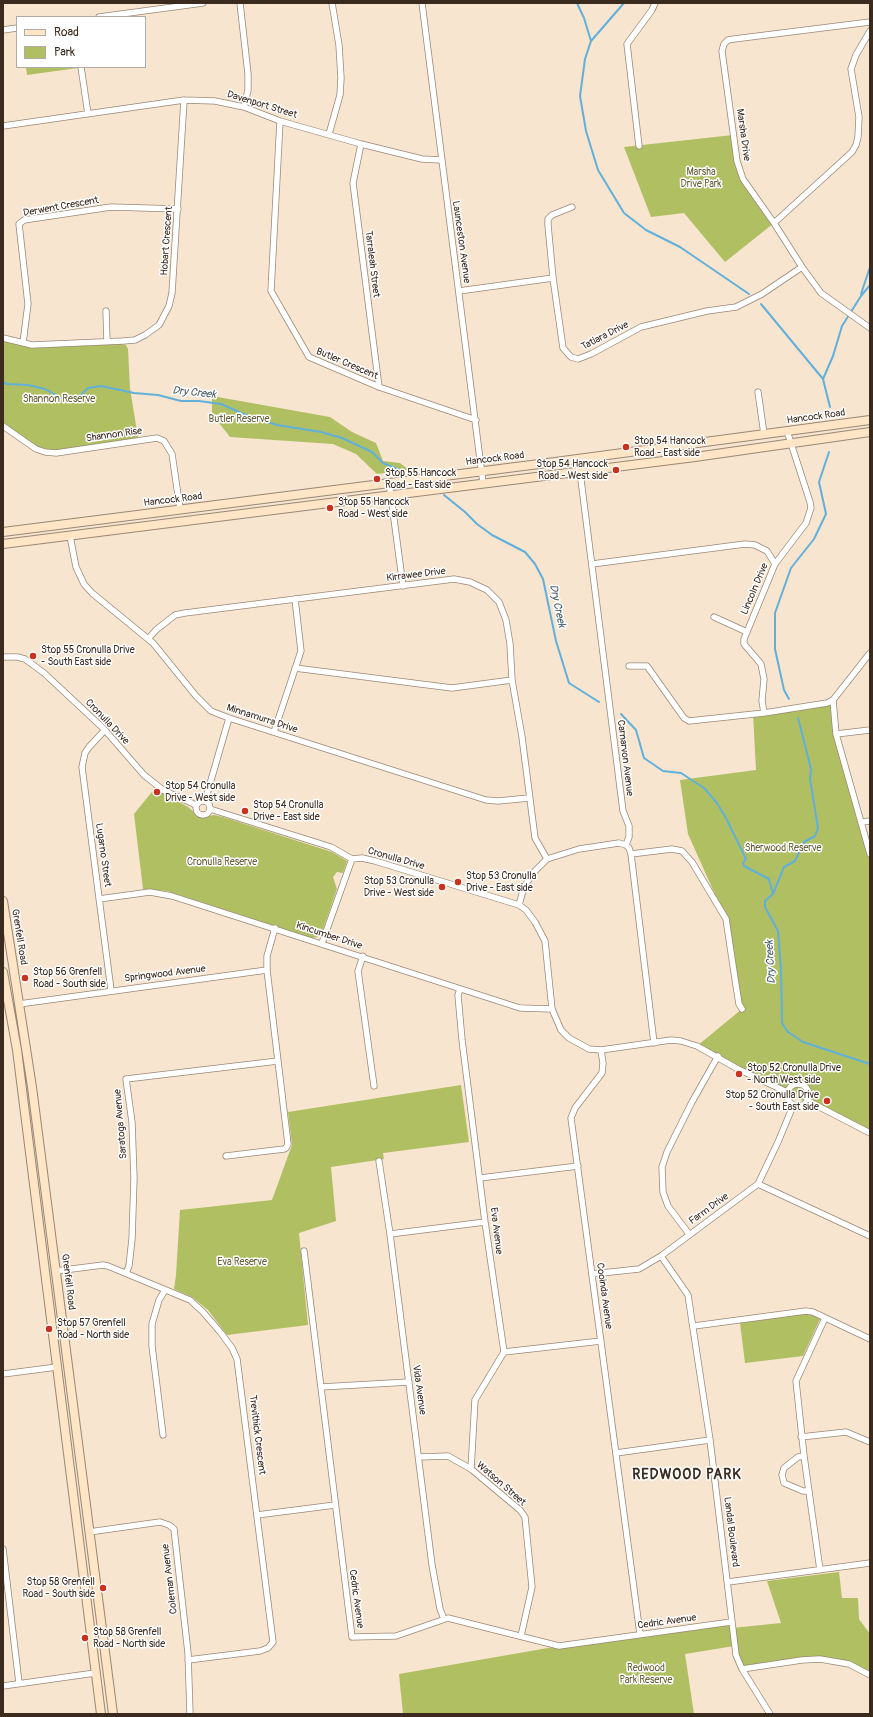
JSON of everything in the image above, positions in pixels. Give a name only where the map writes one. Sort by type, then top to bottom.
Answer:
[{"type":"main road","name":"Hancock Road","points":[[3,532],[579,459],[870,420]]},
{"type":"main road","points":[[3,544],[580,472],[870,432]]},
{"type":"main road","points":[[579,459],[580,472]]},
{"type":"main road","name":"Grenfell Road","points":[[3,901],[32,1088],[113,1714]]},
{"type":"main road","points":[[3,972],[17,1050],[101,1714]]},
{"type":"main road","points":[[45,1272],[56,1271]]},
{"type":"main road","points":[[57,1367],[69,1366]]},
{"type":"main road","points":[[78,1533],[90,1532]]},
{"type":"street","points":[[106,16],[203,3]]},
{"type":"street","points":[[240,3],[248,74],[248,90],[244,108]]},
{"type":"street","points":[[329,134],[340,95],[341,78],[339,45],[332,3]]},
{"type":"street","name":"Launceston Avenue","points":[[422,3],[483,483]]},
{"type":"street","points":[[639,146],[627,44],[652,10],[655,3]]},
{"type":"street","name":"Marsha Drive","points":[[870,22],[734,39],[728,40],[722,46],[722,56],[739,171],[749,190],[774,223],[802,267],[821,292],[870,328]]},
{"type":"street","points":[[3,30],[16,28]]},
{"type":"street","points":[[774,223],[852,152],[856,145],[859,117],[851,69],[856,55],[870,31]]},
{"type":"street","points":[[82,68],[88,114]]},
{"type":"street","name":"Davenport Street","points":[[3,126],[184,100],[215,101],[244,108],[280,121],[361,144],[422,159],[441,160]]},
{"type":"street","name":"Hobart Crescent","points":[[3,338],[32,345],[135,340],[145,336],[158,325],[169,306],[172,293],[184,100]]},
{"type":"street","name":"Butler Crescent","points":[[280,121],[272,291],[309,358],[379,387],[476,420]]},
{"type":"street","name":"Tarraleah Street","points":[[361,144],[353,183],[379,387]]},
{"type":"street","name":"Derwent Crescent","points":[[23,343],[28,304],[19,224],[24,220],[111,207],[178,209]]},
{"type":"street","name":"Tatiara Drive","points":[[572,207],[552,215],[548,219],[553,278],[563,348],[571,357],[578,358],[604,348],[641,327],[707,311],[736,307],[762,294],[802,267]]},
{"type":"street","points":[[459,291],[553,278]]},
{"type":"street","points":[[106,311],[108,341]]},
{"type":"street","points":[[758,392],[764,434]]},
{"type":"street","name":"Shannon Rise","points":[[3,426],[36,449],[45,452],[56,453],[157,438],[164,441],[172,454],[180,509]]},
{"type":"street","name":"Lincoln Drive","points":[[764,713],[762,701],[764,679],[763,671],[761,664],[744,644],[744,639],[775,564],[806,523],[811,508],[787,431]]},
{"type":"street","name":"Carnarvon Avenue","points":[[580,472],[623,811],[629,826],[629,837],[626,845]]},
{"type":"street","points":[[390,482],[403,586]]},
{"type":"street","name":"Minnamurra Drive","points":[[70,536],[76,567],[84,584],[92,593],[148,639],[161,652],[201,702],[211,711],[486,800],[498,801],[529,798]]},
{"type":"street","points":[[592,564],[745,544],[756,546],[767,551],[775,564]]},
{"type":"street","name":"Kirrawee Drive","points":[[148,639],[156,630],[175,615],[454,579],[470,582],[487,590],[499,602],[506,620],[510,644],[512,680],[522,737],[535,838],[547,859]]},
{"type":"street","points":[[274,732],[301,651],[295,599]]},
{"type":"street","points":[[714,617],[747,632]]},
{"type":"street","points":[[629,666],[647,666],[684,718],[689,721],[764,713],[827,703],[833,700],[870,653]]},
{"type":"street","name":"Cronulla Drive","points":[[3,657],[17,657],[32,664],[44,673],[105,730],[133,763],[153,783],[172,795],[196,805]]},
{"type":"street","points":[[295,668],[452,688],[512,680]]},
{"type":"street","points":[[833,700],[836,734],[870,854]]},
{"type":"street","points":[[205,801],[229,718]]},
{"type":"street","name":"Lugarno Street","points":[[105,730],[85,753],[82,767],[111,990]]},
{"type":"street","points":[[836,734],[870,730]]},
{"type":"street","points":[[205,801],[208,802],[210,809],[204,815],[201,815],[197,813],[196,805],[198,802],[205,801]]},
{"type":"street","name":"Cronulla Drive","points":[[210,809],[331,847],[352,859],[362,858],[375,861],[519,906],[526,910],[535,922],[545,941],[552,1008],[561,1030],[569,1038],[589,1048],[601,1050]]},
{"type":"street","points":[[862,822],[870,821]]},
{"type":"street","points":[[519,906],[524,887],[533,873],[547,859],[579,849],[619,843],[626,845],[629,848],[631,854],[654,1043]]},
{"type":"street","points":[[631,854],[672,849],[682,850],[692,862],[726,919],[734,979],[739,1004],[742,1009]]},
{"type":"street","points":[[322,943],[352,859]]},
{"type":"street","name":"Kincumber Drive","points":[[99,899],[150,892],[172,896],[322,943],[520,1008],[552,1008]]},
{"type":"street","points":[[226,1156],[286,1148],[288,1144],[266,970],[267,956],[275,928]]},
{"type":"street","points":[[362,956],[358,971],[374,1086]]},
{"type":"street","name":"Springwood Avenue","points":[[19,1004],[111,990],[266,970]]},
{"type":"street","name":"Eva Avenue","points":[[460,988],[458,995],[462,1040],[485,1222],[504,1352]]},
{"type":"street","points":[[601,1050],[671,1040],[681,1041],[697,1046],[718,1056],[738,1069],[787,1092]]},
{"type":"street","name":"Cooinda Avenue","points":[[601,1050],[603,1063],[602,1074],[574,1108],[571,1118],[640,1634]]},
{"type":"street","points":[[690,1234],[668,1206],[663,1192],[662,1167],[667,1152],[692,1102],[718,1056]]},
{"type":"street","name":"Saratoga Avenue","points":[[126,1273],[132,1239],[134,1178],[132,1122],[126,1078],[278,1061]]},
{"type":"street","points":[[796,1084],[804,1086],[809,1093],[808,1101],[803,1106],[793,1106],[787,1098],[787,1092],[792,1085],[796,1084]]},
{"type":"street","points":[[808,1101],[870,1133]]},
{"type":"street","name":"Farm Drive","points":[[592,1274],[639,1269],[661,1256],[758,1184],[793,1106]]},
{"type":"street","name":"Vida Avenue","points":[[379,1161],[390,1234],[432,1565],[440,1609],[444,1619]]},
{"type":"street","points":[[480,1178],[578,1166]]},
{"type":"street","points":[[758,1184],[870,1236]]},
{"type":"street","points":[[390,1234],[485,1222]]},
{"type":"street","name":"Cedric Avenue","points":[[304,1251],[352,1637],[396,1636],[448,1618],[559,1646],[731,1622]]},
{"type":"street","name":"Landal Boulevard","points":[[661,1256],[688,1295],[694,1326],[710,1440],[736,1655],[742,1669],[770,1714]]},
{"type":"street","name":"Trevithick Crescent","points":[[56,1271],[103,1265],[190,1300],[221,1333],[235,1353],[239,1366],[273,1642],[268,1648],[260,1651],[188,1660]]},
{"type":"street","points":[[163,1435],[152,1346],[152,1324],[159,1300],[166,1290]]},
{"type":"street","points":[[694,1326],[806,1311],[813,1312],[870,1339]]},
{"type":"street","points":[[820,1570],[801,1437],[796,1381],[825,1318]]},
{"type":"street","points":[[471,1469],[475,1400],[504,1352],[601,1341]]},
{"type":"street","points":[[3,1374],[57,1367]]},
{"type":"street","points":[[321,1387],[408,1382]]},
{"type":"street","points":[[801,1437],[846,1432],[870,1442]]},
{"type":"street","points":[[616,1453],[710,1440]]},
{"type":"street","name":"Watson Street","points":[[419,1456],[448,1456],[471,1469],[520,1510],[524,1517],[532,1587],[521,1636]]},
{"type":"street","points":[[804,1456],[798,1457],[784,1468],[782,1475],[784,1483],[803,1491],[808,1491]]},
{"type":"street","points":[[257,1515],[335,1505]]},
{"type":"street","name":"Coleman Avenue","points":[[90,1532],[160,1522],[169,1525],[174,1529],[188,1660],[190,1714]]},
{"type":"street","points":[[3,1553],[19,1683]]},
{"type":"street","points":[[728,1582],[870,1563]]},
{"type":"street","points":[[742,1669],[802,1660],[820,1659],[849,1664],[870,1675]]},
{"type":"street","points":[[3,1686],[95,1673]]},
{"type":"green space","points":[[26,68],[78,68],[27,75]]},
{"type":"green space","name":"Marsha Drive Park","points":[[733,135],[739,171],[774,223],[725,262],[684,213],[651,217],[624,147]]},
{"type":"green space","name":"Shannon Reserve","points":[[3,341],[32,348],[126,345],[128,349],[130,388],[138,438],[56,450],[46,450],[37,447],[3,422]]},
{"type":"green space","name":"Butler Reserve","points":[[212,396],[330,417],[352,432],[376,443],[383,461],[400,463],[409,470],[377,474],[356,454],[333,444],[230,437],[212,414]]},
{"type":"green space","name":"Sherwood Reserve","points":[[833,700],[836,734],[870,857],[870,1134],[747,1073],[697,1046],[742,1009],[726,919],[688,834],[680,780],[756,770],[753,714]]},
{"type":"green space","name":"Cronulla Reserve","points":[[155,788],[188,807],[199,816],[204,817],[214,815],[223,817],[332,852],[347,861],[343,873],[337,872],[333,877],[337,889],[321,935],[312,938],[167,891],[143,889],[134,814]]},
{"type":"green space","name":"Eva Reserve","points":[[461,1085],[469,1142],[383,1153],[384,1159],[331,1167],[336,1221],[299,1233],[308,1325],[227,1335],[208,1310],[192,1297],[174,1289],[180,1210],[272,1200],[292,1145],[288,1112]]},
{"type":"green space","points":[[804,1313],[813,1315],[820,1319],[803,1356],[745,1363],[740,1323]]},
{"type":"green space","name":"Redwood Park Reserve","points":[[839,1572],[842,1598],[858,1598],[859,1619],[870,1634],[870,1675],[849,1664],[820,1659],[742,1669],[734,1646],[685,1654],[694,1714],[403,1714],[399,1674],[559,1646],[731,1622],[732,1628],[781,1623],[767,1581]]},
{"type":"waterway","points":[[577,3],[584,18],[591,41]]},
{"type":"waterway","points":[[624,3],[591,41],[585,59],[580,96],[586,131],[598,170],[624,213],[646,230],[680,247],[749,294]]},
{"type":"waterway","points":[[861,294],[870,267]]},
{"type":"waterway","points":[[823,379],[833,356],[842,326],[861,296],[870,285]]},
{"type":"waterway","points":[[761,304],[823,379],[830,407]]},
{"type":"waterway","name":"Dry Creek","points":[[3,382],[7,384],[28,385],[45,389],[61,398],[70,399],[80,396],[88,388],[101,386],[134,393],[158,395],[181,401],[199,401],[221,404],[248,416],[277,425],[321,432],[342,438],[372,452],[383,463],[402,471]]},
{"type":"waterway","points":[[789,699],[784,690],[775,649],[775,613],[791,568],[814,539],[826,514],[819,482],[829,452]]},
{"type":"waterway","name":"Dry Creek","points":[[444,495],[492,535],[525,552],[535,564],[543,579],[556,641],[569,683],[599,702]]},
{"type":"waterway","name":"Dry Creek","points":[[621,714],[636,730],[644,758],[663,771],[681,773],[704,788],[717,803],[726,818],[746,859],[743,863],[744,866],[769,879],[773,894],[765,901],[765,907],[778,931],[781,971],[782,1023],[788,1032],[803,1042],[870,1064]]},
{"type":"waterway","points":[[773,894],[784,867],[795,861],[804,842],[815,836],[818,828],[810,779],[811,769],[798,718]]},
{"type":"place","name":"Stop 54 Hancock Road - East side","points":[[626,447]]},
{"type":"place","name":"Stop 54 Hancock Road - West side","points":[[616,470]]},
{"type":"place","name":"Stop 55 Hancock Road - East side","points":[[377,479]]},
{"type":"place","name":"Stop 55 Hancock Road - West side","points":[[330,508]]},
{"type":"place","name":"Stop 55 Cronulla Drive - South East side","points":[[33,656]]},
{"type":"place","name":"Stop 54 Cronulla Drive - West side","points":[[157,792]]},
{"type":"place","name":"Stop 54 Cronulla Drive - East side","points":[[245,811]]},
{"type":"place","name":"Stop 53 Cronulla Drive - East side","points":[[458,882]]},
{"type":"place","name":"Stop 53 Cronulla Drive - West side","points":[[442,887]]},
{"type":"place","name":"Stop 56 Grenfell Road - South side","points":[[25,978]]},
{"type":"place","name":"Stop 52 Cronulla Drive - North West side","points":[[739,1074]]},
{"type":"place","name":"Stop 52 Cronulla Drive - South East side","points":[[827,1101]]},
{"type":"place","name":"Stop 57 Grenfell Road - North side","points":[[49,1329]]},
{"type":"place","name":"Stop 58 Grenfell Road - South side","points":[[103,1588]]},
{"type":"place","name":"Stop 58 Grenfell Road - North side","points":[[85,1638]]},
{"type":"district","name":"REDWOOD PARK","points":[[687,1475]]}]
